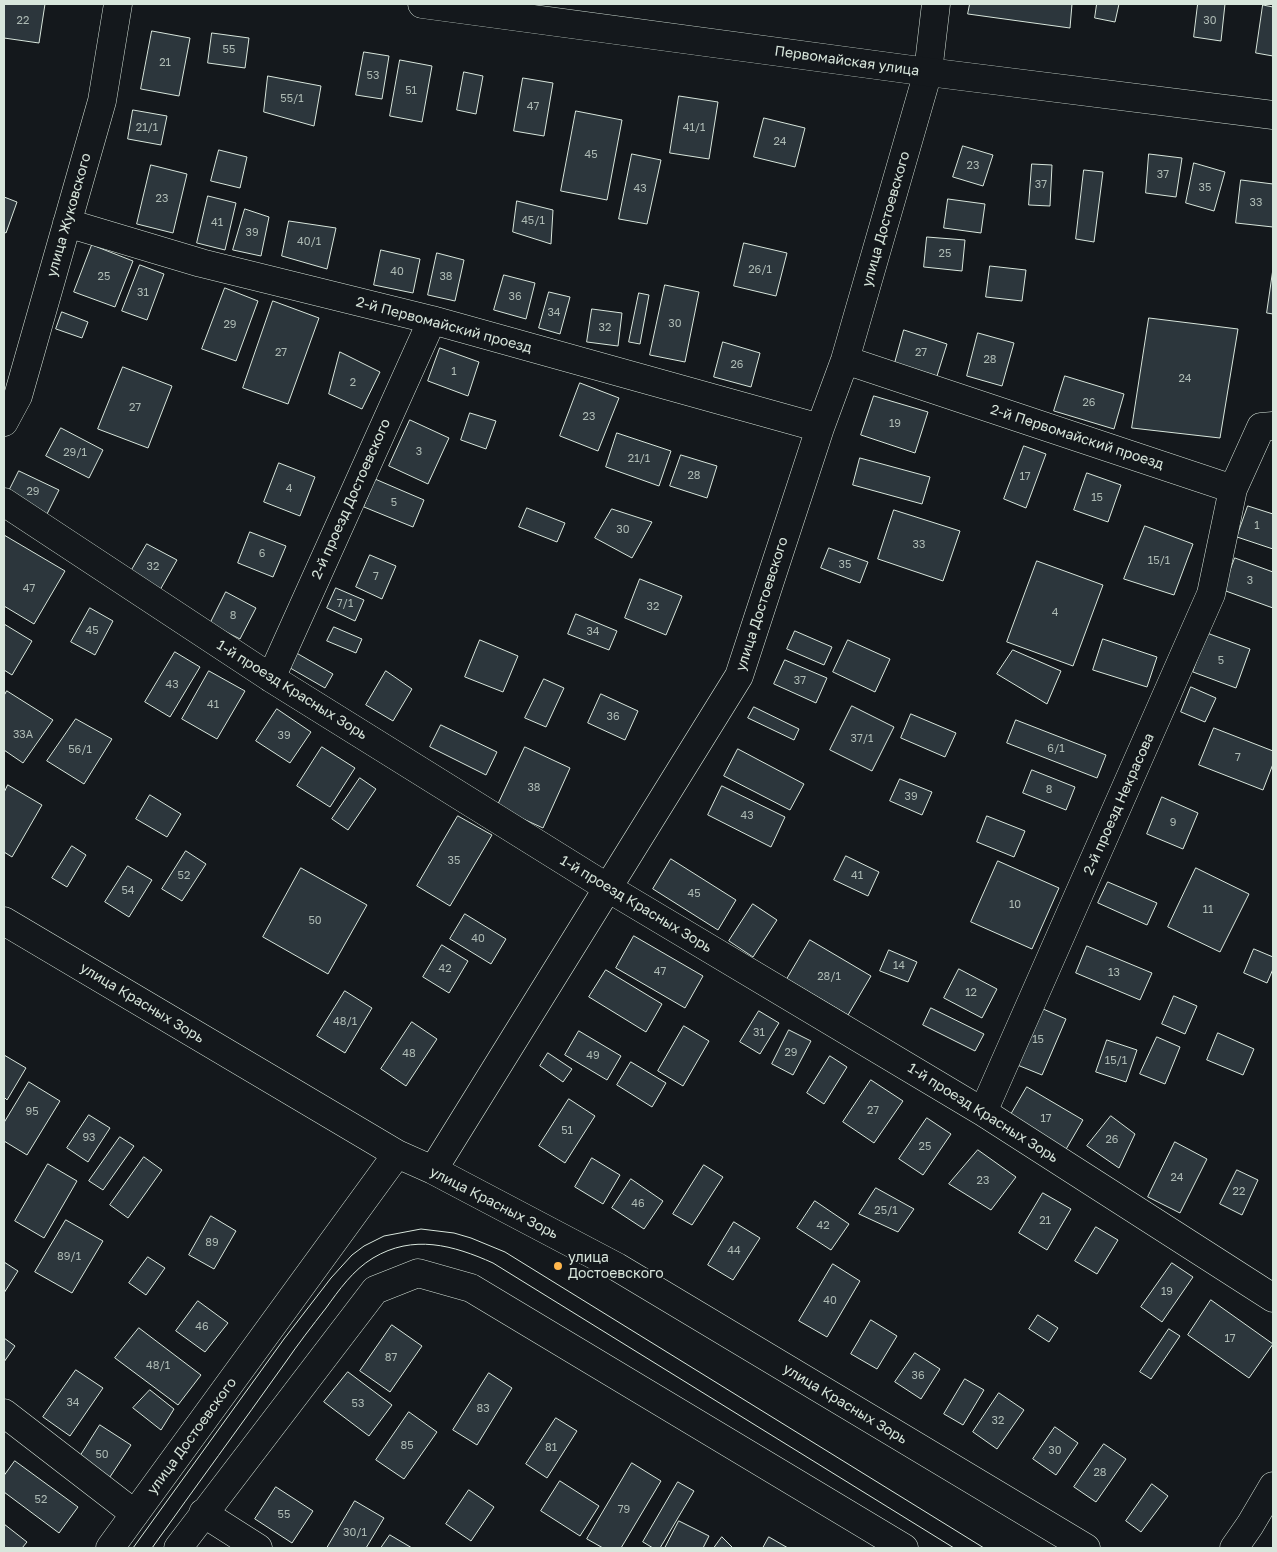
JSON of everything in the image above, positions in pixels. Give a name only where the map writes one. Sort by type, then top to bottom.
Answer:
[{"type":"street","name":"улица Жуковского","points":[[4,422],[18,396],[102,101],[118,4]]},
{"type":"street","name":"Первомайская улица","points":[[422,4],[928,72],[1273,115]]},
{"type":"street","name":"улица Достоевского","points":[[433,1170],[739,676],[820,428],[846,360],[928,72],[936,4]]},
{"type":"street","name":"2-й Первомайский проезд","points":[[67,223],[202,263],[432,320],[820,428]]},
{"type":"street","name":"2-й проезд Достоевского","points":[[271,678],[432,320]]},
{"type":"street","name":"2-й Первомайский проезд","points":[[846,360],[1233,489]]},
{"type":"street","points":[[1233,489],[1261,427],[1273,426]]},
{"type":"street","name":"2-й проезд Некрасова","points":[[983,1112],[1211,594],[1233,489]]},
{"type":"street","name":"1-й проезд Красных Зорь","points":[[4,502],[271,678],[608,888],[983,1112],[1273,1298]]},
{"type":"street","name":"улица Красных Зорь","points":[[4,921],[397,1154],[433,1170],[617,1267],[1086,1548]]},
{"type":"street","name":"улица Достоевского","points":[[110,1548],[397,1154]]},
{"type":"street","points":[[178,1548],[375,1290],[418,1273],[471,1288],[904,1548]]},
{"type":"street","points":[[4,1413],[135,1514]]},
{"type":"street","points":[[1234,1548],[1273,1486]]},
{"type":"street","points":[[203,1513],[258,1548]]},
{"type":"building","points":[[4,4],[45,4],[39,43],[4,38]]},
{"type":"building","points":[[970,4],[1072,4],[1070,28],[968,14]]},
{"type":"building","points":[[1097,4],[1119,4],[1115,22],[1095,18]]},
{"type":"building","points":[[1198,4],[1225,4],[1221,41],[1194,37]]},
{"type":"building","points":[[1263,5],[1273,7],[1273,56],[1256,53]]},
{"type":"building","points":[[152,31],[190,38],[179,96],[141,89]]},
{"type":"building","points":[[212,33],[249,38],[245,68],[208,63]]},
{"type":"building","points":[[364,52],[389,56],[382,99],[356,95]]},
{"type":"building","points":[[400,60],[432,66],[422,122],[390,116]]},
{"type":"building","points":[[464,72],[483,76],[476,114],[457,110]]},
{"type":"building","points":[[268,76],[321,86],[314,126],[264,112]]},
{"type":"building","points":[[523,78],[553,83],[544,136],[514,131]]},
{"type":"building","points":[[679,96],[718,102],[709,159],[670,153]]},
{"type":"building","points":[[133,110],[167,116],[161,145],[128,139]]},
{"type":"building","points":[[576,111],[622,120],[607,200],[561,191]]},
{"type":"building","points":[[764,118],[805,128],[795,167],[754,157]]},
{"type":"building","points":[[963,146],[993,155],[983,186],[953,177]]},
{"type":"building","points":[[219,150],[247,157],[240,188],[211,181]]},
{"type":"building","points":[[632,154],[661,160],[647,224],[619,219]]},
{"type":"building","points":[[1149,154],[1182,158],[1176,197],[1146,193]]},
{"type":"building","points":[[1194,163],[1225,172],[1214,211],[1186,203]]},
{"type":"building","points":[[1032,164],[1052,165],[1050,206],[1029,205]]},
{"type":"building","points":[[151,165],[187,174],[173,233],[137,224]]},
{"type":"building","points":[[1084,170],[1103,172],[1094,242],[1076,239]]},
{"type":"building","points":[[1241,180],[1273,184],[1273,227],[1236,223]]},
{"type":"building","points":[[208,196],[236,203],[225,250],[197,243]]},
{"type":"building","points":[[4,197],[17,202],[6,233],[4,232]]},
{"type":"building","points":[[948,199],[985,204],[981,233],[944,228]]},
{"type":"building","points":[[517,201],[553,210],[551,244],[513,232]]},
{"type":"building","points":[[245,209],[269,217],[261,256],[233,250]]},
{"type":"building","points":[[289,221],[336,228],[327,269],[282,256]]},
{"type":"building","points":[[927,237],[965,240],[962,271],[924,267]]},
{"type":"building","points":[[744,243],[787,253],[776,296],[734,286]]},
{"type":"building","points":[[92,245],[133,261],[115,307],[74,292]]},
{"type":"building","points":[[381,250],[420,259],[413,293],[374,285]]},
{"type":"building","points":[[437,253],[464,260],[455,301],[428,295]]},
{"type":"building","points":[[140,265],[164,274],[147,320],[122,311]]},
{"type":"building","points":[[990,266],[1026,270],[1022,301],[986,297]]},
{"type":"building","points":[[1273,269],[1273,314],[1267,313]]},
{"type":"building","points":[[504,275],[535,283],[526,319],[494,310]]},
{"type":"building","points":[[665,285],[699,292],[685,362],[650,355]]},
{"type":"building","points":[[225,288],[258,301],[236,361],[202,349]]},
{"type":"building","points":[[549,292],[570,297],[560,334],[539,328]]},
{"type":"building","points":[[639,293],[649,295],[640,344],[629,342]]},
{"type":"building","points":[[273,301],[319,318],[288,404],[243,388]]},
{"type":"building","points":[[592,309],[622,313],[618,346],[587,342]]},
{"type":"building","points":[[62,312],[88,322],[82,338],[56,329]]},
{"type":"building","points":[[1149,318],[1238,329],[1220,438],[1132,428]]},
{"type":"building","points":[[904,330],[947,344],[937,376],[895,363]]},
{"type":"building","points":[[978,333],[1014,343],[1002,386],[967,376]]},
{"type":"building","points":[[723,342],[760,353],[751,387],[714,377]]},
{"type":"building","points":[[440,348],[479,362],[468,396],[428,381]]},
{"type":"building","points":[[340,352],[380,372],[362,409],[329,394]]},
{"type":"building","points":[[123,367],[172,386],[148,448],[98,429]]},
{"type":"building","points":[[1065,376],[1124,394],[1114,429],[1054,411]]},
{"type":"building","points":[[580,383],[619,398],[598,451],[560,436]]},
{"type":"building","points":[[874,396],[928,412],[915,453],[861,435]]},
{"type":"building","points":[[470,413],[496,421],[486,449],[461,440]]},
{"type":"building","points":[[410,420],[449,438],[428,484],[389,466]]},
{"type":"building","points":[[61,428],[103,450],[89,478],[46,456]]},
{"type":"building","points":[[617,433],[671,451],[659,486],[606,467]]},
{"type":"building","points":[[1024,446],[1046,454],[1026,508],[1004,499]]},
{"type":"building","points":[[681,455],[717,466],[707,498],[670,486]]},
{"type":"building","points":[[860,458],[930,477],[922,504],[853,485]]},
{"type":"building","points":[[279,463],[315,477],[300,516],[264,502]]},
{"type":"building","points":[[19,471],[59,490],[47,514],[7,495]]},
{"type":"building","points":[[1087,473],[1121,485],[1108,522],[1074,510]]},
{"type":"building","points":[[375,479],[424,500],[413,527],[364,507]]},
{"type":"building","points":[[1248,506],[1273,514],[1273,549],[1237,537]]},
{"type":"building","points":[[527,508],[565,523],[557,542],[519,527]]},
{"type":"building","points":[[612,509],[652,522],[632,558],[595,538]]},
{"type":"building","points":[[894,510],[960,531],[943,581],[878,559]]},
{"type":"building","points":[[1145,526],[1193,544],[1174,595],[1124,579]]},
{"type":"building","points":[[250,532],[286,546],[273,577],[238,563]]},
{"type":"building","points":[[4,535],[65,571],[34,624],[4,606]]},
{"type":"building","points":[[147,544],[177,560],[160,590],[130,573]]},
{"type":"building","points":[[829,548],[868,562],[860,583],[821,568]]},
{"type":"building","points":[[370,555],[396,566],[382,599],[356,587]]},
{"type":"building","points":[[1235,558],[1273,572],[1273,608],[1223,590]]},
{"type":"building","points":[[1037,561],[1103,585],[1073,666],[1007,642]]},
{"type":"building","points":[[640,579],[682,596],[666,635],[625,618]]},
{"type":"building","points":[[336,588],[364,600],[355,621],[327,608]]},
{"type":"building","points":[[226,592],[256,608],[240,639],[210,624]]},
{"type":"building","points":[[90,608],[113,621],[95,655],[71,642]]},
{"type":"building","points":[[576,614],[617,631],[609,650],[568,634]]},
{"type":"building","points":[[4,624],[32,641],[12,675],[4,670]]},
{"type":"building","points":[[334,627],[362,639],[356,653],[327,641]]},
{"type":"building","points":[[795,631],[832,647],[824,665],[787,649]]},
{"type":"building","points":[[1207,633],[1250,649],[1236,688],[1193,672]]},
{"type":"building","points":[[1103,639],[1157,657],[1147,687],[1093,670]]},
{"type":"building","points":[[480,640],[518,656],[503,692],[465,677]]},
{"type":"building","points":[[848,640],[890,659],[875,692],[833,672]]},
{"type":"building","points":[[1013,650],[1061,671],[1047,704],[997,674]]},
{"type":"building","points":[[293,651],[333,674],[325,688],[285,665]]},
{"type":"building","points":[[175,652],[200,667],[170,717],[145,702]]},
{"type":"building","points":[[785,660],[827,678],[816,703],[774,684]]},
{"type":"building","points":[[209,671],[245,691],[217,739],[182,719]]},
{"type":"building","points":[[386,671],[412,689],[393,721],[366,705]]},
{"type":"building","points":[[544,679],[564,688],[546,727],[525,718]]},
{"type":"building","points":[[1191,687],[1216,698],[1205,722],[1181,712]]},
{"type":"building","points":[[7,691],[53,720],[23,763],[4,750],[4,696]]},
{"type":"building","points":[[601,694],[638,711],[625,740],[588,723]]},
{"type":"building","points":[[852,706],[894,727],[872,771],[830,750]]},
{"type":"building","points":[[754,707],[799,729],[794,740],[748,718]]},
{"type":"building","points":[[277,709],[311,732],[290,763],[256,741]]},
{"type":"building","points":[[911,714],[956,733],[945,757],[901,738]]},
{"type":"building","points":[[76,719],[112,739],[84,784],[47,761]]},
{"type":"building","points":[[1016,720],[1106,755],[1097,778],[1007,743]]},
{"type":"building","points":[[441,725],[497,752],[486,775],[430,747]]},
{"type":"building","points":[[1214,728],[1273,751],[1273,764],[1263,790],[1199,765]]},
{"type":"building","points":[[322,747],[355,768],[330,807],[297,786]]},
{"type":"building","points":[[525,747],[570,768],[543,828],[497,807]]},
{"type":"building","points":[[738,749],[804,784],[790,810],[724,776]]},
{"type":"building","points":[[1032,770],[1075,787],[1066,810],[1023,793]]},
{"type":"building","points":[[360,778],[376,789],[348,830],[332,819]]},
{"type":"building","points":[[900,779],[932,792],[922,815],[890,801]]},
{"type":"building","points":[[8,785],[42,805],[12,857],[4,852],[4,793]]},
{"type":"building","points":[[722,786],[785,817],[771,847],[708,815]]},
{"type":"building","points":[[150,795],[181,814],[167,837],[136,819]]},
{"type":"building","points":[[1162,797],[1198,813],[1183,849],[1147,834]]},
{"type":"building","points":[[458,816],[492,835],[450,906],[417,886]]},
{"type":"building","points":[[987,816],[1025,831],[1014,857],[977,842]]},
{"type":"building","points":[[72,846],[86,855],[67,887],[52,878]]},
{"type":"building","points":[[186,851],[206,864],[182,901],[162,889]]},
{"type":"building","points":[[846,856],[879,872],[868,896],[834,880]]},
{"type":"building","points":[[671,859],[736,900],[718,930],[653,889]]},
{"type":"building","points":[[998,861],[1059,888],[1032,949],[971,922]]},
{"type":"building","points":[[128,866],[152,880],[129,917],[105,902]]},
{"type":"building","points":[[301,868],[367,905],[328,974],[263,937]]},
{"type":"building","points":[[1196,868],[1249,894],[1220,952],[1168,927]]},
{"type":"building","points":[[1108,882],[1157,903],[1147,925],[1098,903]]},
{"type":"building","points":[[753,904],[777,920],[753,957],[729,941]]},
{"type":"building","points":[[465,914],[506,939],[491,964],[450,939]]},
{"type":"building","points":[[634,936],[703,976],[685,1008],[616,968]]},
{"type":"building","points":[[810,940],[871,976],[848,1015],[787,979]]},
{"type":"building","points":[[442,945],[468,961],[449,993],[423,977]]},
{"type":"building","points":[[1087,946],[1152,973],[1140,1000],[1076,973]]},
{"type":"building","points":[[1254,949],[1273,957],[1273,969],[1267,983],[1244,973]]},
{"type":"building","points":[[889,950],[917,962],[908,982],[880,971]]},
{"type":"building","points":[[959,969],[997,989],[982,1018],[944,998]]},
{"type":"building","points":[[606,970],[662,1004],[646,1032],[589,997]]},
{"type":"building","points":[[345,991],[372,1008],[345,1053],[317,1036]]},
{"type":"building","points":[[1174,996],[1197,1006],[1185,1034],[1162,1024]]},
{"type":"building","points":[[1034,1005],[1066,1019],[1042,1075],[1010,1062]]},
{"type":"building","points":[[931,1008],[984,1034],[975,1051],[923,1025]]},
{"type":"building","points":[[759,1011],[779,1023],[760,1054],[740,1042]]},
{"type":"building","points":[[412,1022],[437,1039],[406,1086],[381,1069]]},
{"type":"building","points":[[684,1026],[709,1041],[683,1086],[658,1071]]},
{"type":"building","points":[[789,1030],[811,1041],[793,1075],[772,1064]]},
{"type":"building","points":[[579,1031],[621,1056],[607,1080],[565,1055]]},
{"type":"building","points":[[1218,1033],[1254,1049],[1243,1075],[1207,1060]]},
{"type":"building","points":[[1157,1037],[1180,1047],[1165,1084],[1140,1074]]},
{"type":"building","points":[[1107,1040],[1137,1050],[1126,1082],[1096,1072]]},
{"type":"building","points":[[548,1053],[572,1069],[563,1082],[540,1066]]},
{"type":"building","points":[[4,1055],[26,1068],[7,1100],[4,1097]]},
{"type":"building","points":[[830,1056],[847,1067],[824,1104],[807,1093]]},
{"type":"building","points":[[631,1062],[666,1083],[652,1107],[617,1085]]},
{"type":"building","points":[[871,1080],[903,1101],[874,1143],[843,1122]]},
{"type":"building","points":[[29,1082],[60,1101],[27,1155],[4,1141],[4,1123]]},
{"type":"building","points":[[1027,1087],[1083,1120],[1065,1151],[1009,1118]]},
{"type":"building","points":[[569,1099],[595,1116],[565,1163],[539,1146]]},
{"type":"building","points":[[89,1115],[110,1128],[88,1162],[67,1148]]},
{"type":"building","points":[[1111,1116],[1135,1134],[1119,1168],[1087,1146]]},
{"type":"building","points":[[927,1118],[951,1134],[923,1175],[899,1159]]},
{"type":"building","points":[[120,1137],[134,1146],[103,1190],[89,1181]]},
{"type":"building","points":[[1175,1142],[1207,1159],[1180,1213],[1148,1197]]},
{"type":"building","points":[[978,1150],[1016,1177],[991,1210],[949,1184]]},
{"type":"building","points":[[144,1157],[162,1170],[128,1218],[110,1205]]},
{"type":"building","points":[[592,1158],[620,1175],[603,1204],[575,1187]]},
{"type":"building","points":[[48,1164],[77,1181],[44,1238],[15,1221]]},
{"type":"building","points":[[704,1165],[723,1177],[692,1225],[673,1214]]},
{"type":"building","points":[[1237,1170],[1258,1180],[1242,1215],[1220,1204]]},
{"type":"building","points":[[631,1179],[663,1201],[644,1229],[612,1208]]},
{"type":"building","points":[[876,1188],[914,1209],[898,1232],[859,1214]]},
{"type":"building","points":[[1043,1193],[1071,1209],[1047,1250],[1019,1233]]},
{"type":"building","points":[[815,1201],[849,1224],[831,1250],[797,1228]]},
{"type":"building","points":[[211,1216],[236,1231],[214,1269],[189,1255]]},
{"type":"building","points":[[66,1220],[103,1241],[72,1293],[35,1272]]},
{"type":"building","points":[[734,1222],[760,1238],[733,1280],[708,1265]]},
{"type":"building","points":[[1096,1227],[1118,1240],[1097,1274],[1075,1261]]},
{"type":"building","points":[[148,1257],[165,1268],[146,1295],[129,1283]]},
{"type":"building","points":[[4,1262],[18,1271],[4,1293]]},
{"type":"building","points":[[1172,1263],[1193,1277],[1162,1322],[1141,1307]]},
{"type":"building","points":[[833,1264],[860,1281],[827,1337],[799,1321]]},
{"type":"building","points":[[1211,1300],[1273,1344],[1249,1378],[1188,1335]]},
{"type":"building","points":[[198,1301],[228,1323],[205,1352],[176,1331]]},
{"type":"building","points":[[1038,1315],[1058,1328],[1049,1342],[1029,1329]]},
{"type":"building","points":[[871,1320],[897,1336],[877,1369],[851,1354]]},
{"type":"building","points":[[392,1325],[422,1346],[390,1392],[360,1371]]},
{"type":"building","points":[[139,1328],[201,1375],[178,1405],[115,1358]]},
{"type":"building","points":[[1169,1329],[1180,1336],[1151,1379],[1140,1372]]},
{"type":"building","points":[[4,1338],[15,1346],[4,1362]]},
{"type":"building","points":[[915,1353],[940,1369],[921,1399],[895,1382]]},
{"type":"building","points":[[76,1370],[103,1388],[70,1436],[43,1417]]},
{"type":"building","points":[[348,1372],[392,1405],[369,1436],[324,1402]]},
{"type":"building","points":[[489,1373],[512,1388],[477,1445],[453,1430]]},
{"type":"building","points":[[965,1379],[984,1390],[963,1425],[944,1414]]},
{"type":"building","points":[[150,1390],[174,1409],[161,1430],[133,1408]]},
{"type":"building","points":[[999,1393],[1024,1410],[997,1449],[973,1432]]},
{"type":"building","points":[[409,1412],[437,1432],[404,1479],[376,1460]]},
{"type":"building","points":[[556,1418],[577,1431],[547,1478],[526,1464]]},
{"type":"building","points":[[100,1425],[131,1445],[104,1486],[74,1466]]},
{"type":"building","points":[[1055,1427],[1078,1443],[1056,1475],[1033,1459]]},
{"type":"building","points":[[1104,1444],[1126,1459],[1096,1502],[1074,1487]]},
{"type":"building","points":[[15,1461],[78,1507],[59,1533],[4,1492],[4,1476]]},
{"type":"building","points":[[632,1463],[661,1481],[621,1548],[603,1548],[587,1539]]},
{"type":"building","points":[[560,1481],[599,1506],[580,1536],[541,1511]]},
{"type":"building","points":[[678,1482],[694,1491],[660,1548],[653,1548],[643,1542]]},
{"type":"building","points":[[1152,1484],[1168,1496],[1141,1532],[1126,1521]]},
{"type":"building","points":[[276,1487],[313,1511],[292,1543],[255,1519]]},
{"type":"building","points":[[469,1490],[494,1507],[471,1541],[446,1524]]},
{"type":"building","points":[[355,1501],[384,1518],[366,1548],[327,1548]]},
{"type":"building","points":[[679,1521],[709,1536],[703,1548],[665,1548]]},
{"type":"building","points":[[4,1524],[27,1542],[22,1548],[4,1548]]},
{"type":"building","points":[[390,1535],[412,1548],[381,1548]]},
{"type":"building","points":[[722,1537],[733,1548],[714,1548]]},
{"type":"building","points":[[769,1537],[788,1548],[763,1548]]},
{"type":"tram line","points":[[133,1548],[284,1339],[331,1278],[352,1255],[364,1246],[384,1236],[421,1229],[454,1233],[505,1252],[984,1548]]},
{"type":"tram line","points":[[152,1548],[295,1349],[347,1281],[359,1268],[373,1258],[403,1246],[418,1244],[448,1247],[493,1263],[954,1548]]},
{"type":"place","name":"улица Достоевского","points":[[558,1266]]}]
